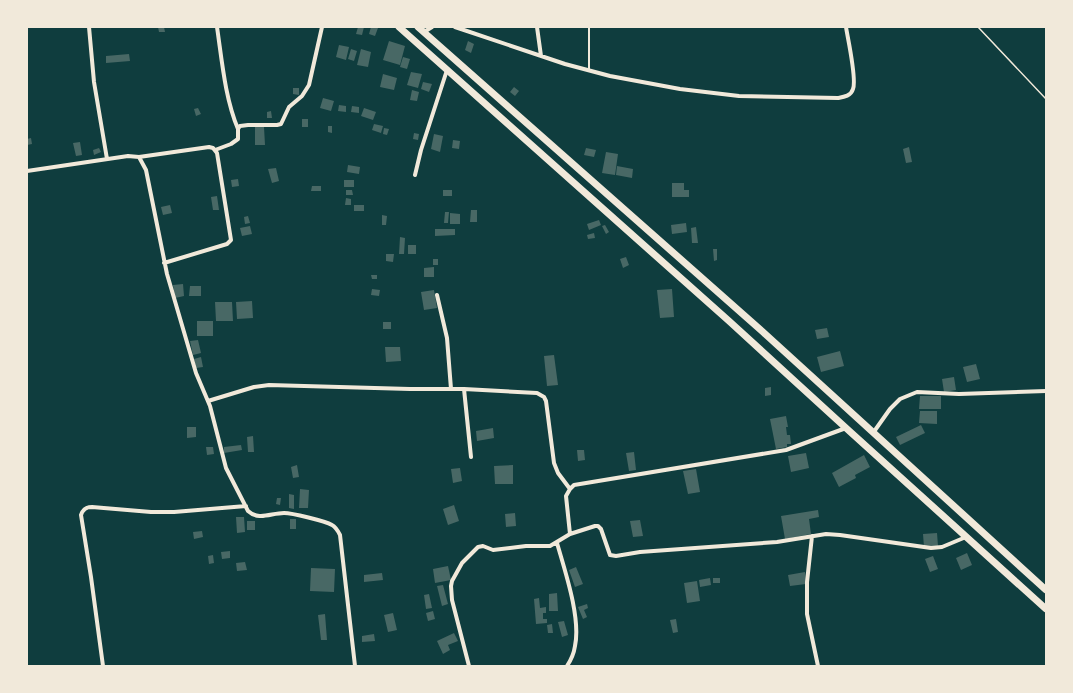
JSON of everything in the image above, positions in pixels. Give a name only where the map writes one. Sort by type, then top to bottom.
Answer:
[{"type":"highway","points":[[399,27],[712,306],[1046,609]]},
{"type":"highway","points":[[421,29],[763,332],[872,433],[1046,590]]},
{"type":"street","points":[[89,27],[94,82],[107,159]]},
{"type":"street","points":[[27,171],[128,156],[139,157],[209,147],[215,150],[231,144],[238,139],[238,129],[234,120],[225,77],[217,27]]},
{"type":"street","points":[[238,129],[240,126],[244,125],[281,124],[289,107],[302,96],[309,85],[322,27]]},
{"type":"street","points":[[421,29],[432,27]]},
{"type":"street","points":[[455,27],[541,56],[610,76],[680,89],[739,96],[838,98],[851,94],[854,89],[854,79],[846,27]]},
{"type":"street","points":[[537,27],[541,56]]},
{"type":"street","points":[[415,175],[421,150],[447,70]]},
{"type":"street","points":[[164,263],[227,244],[231,240],[220,171],[215,150]]},
{"type":"street","points":[[139,157],[146,170],[164,263],[196,373],[208,401],[226,468],[246,506],[252,514],[260,517],[290,513],[331,525],[338,530],[340,535],[356,666]]},
{"type":"street","points":[[437,295],[447,338],[451,389]]},
{"type":"street","points":[[208,401],[269,385],[464,389],[537,393],[544,397],[546,401],[554,463],[558,473],[570,489]]},
{"type":"street","points":[[464,389],[471,457]]},
{"type":"street","points":[[872,433],[890,409],[900,399],[917,392],[958,394],[1046,391]]},
{"type":"street","points":[[570,534],[566,496],[574,485],[579,483],[786,450],[846,428]]},
{"type":"street","points":[[103,666],[81,515],[86,507],[92,506],[151,512],[174,512],[246,506]]},
{"type":"street","points":[[469,666],[451,592],[452,580],[462,563],[475,548],[481,546],[493,550],[526,546],[550,546],[577,531],[598,526],[602,529],[610,555],[616,556],[640,552],[777,542],[826,534],[931,548],[947,545],[966,537]]},
{"type":"street","points":[[812,536],[807,582],[807,614],[818,666]]},
{"type":"street","points":[[557,543],[571,593],[577,631],[576,646],[567,666]]},
{"type":"lane","points":[[589,27],[589,70]]},
{"type":"path","points":[[978,27],[1046,99]]},
{"type":"building","points":[[158,27],[164,27],[165,32],[159,32]]},
{"type":"building","points":[[358,27],[364,27],[362,35],[356,34]]},
{"type":"building","points":[[371,27],[378,28],[375,36],[369,34]]},
{"type":"building","points":[[389,41],[405,46],[400,65],[383,60]]},
{"type":"building","points":[[468,41],[474,44],[471,53],[465,50]]},
{"type":"building","points":[[339,45],[349,47],[346,60],[336,57]]},
{"type":"building","points":[[351,49],[357,51],[354,61],[348,59]]},
{"type":"building","points":[[361,49],[371,52],[368,67],[357,65]]},
{"type":"building","points":[[129,54],[130,61],[106,63],[106,56]]},
{"type":"building","points":[[403,57],[410,59],[407,69],[400,67]]},
{"type":"building","points":[[411,72],[422,74],[418,88],[407,85]]},
{"type":"building","points":[[383,74],[397,78],[394,90],[380,87]]},
{"type":"building","points":[[423,82],[432,84],[429,92],[421,89]]},
{"type":"building","points":[[514,87],[519,91],[515,96],[510,92]]},
{"type":"building","points":[[293,88],[299,88],[299,95],[293,94]]},
{"type":"building","points":[[412,90],[419,92],[417,101],[410,100]]},
{"type":"building","points":[[323,98],[334,101],[331,111],[320,108]]},
{"type":"building","points":[[339,105],[346,106],[346,112],[338,111]]},
{"type":"building","points":[[352,106],[359,107],[359,113],[351,112]]},
{"type":"building","points":[[198,108],[201,114],[196,116],[194,109]]},
{"type":"building","points":[[364,108],[376,112],[373,120],[361,116]]},
{"type":"building","points":[[271,111],[272,118],[267,118],[267,112]]},
{"type":"building","points":[[302,119],[308,119],[308,127],[302,127]]},
{"type":"building","points":[[374,124],[383,126],[381,133],[372,130]]},
{"type":"building","points":[[328,126],[332,126],[332,133],[328,132]]},
{"type":"building","points":[[255,127],[264,127],[265,145],[255,145]]},
{"type":"building","points":[[384,128],[389,129],[387,135],[383,134]]},
{"type":"building","points":[[414,133],[419,134],[418,140],[413,139]]},
{"type":"building","points":[[434,134],[443,136],[440,152],[431,149]]},
{"type":"building","points":[[31,138],[32,144],[27,145],[27,139]]},
{"type":"building","points":[[453,140],[460,141],[459,149],[452,148]]},
{"type":"building","points":[[80,142],[82,155],[76,156],[73,143]]},
{"type":"building","points":[[909,147],[912,162],[906,163],[903,149]]},
{"type":"building","points":[[99,148],[101,152],[94,155],[93,150]]},
{"type":"building","points":[[586,148],[596,150],[594,157],[584,155]]},
{"type":"building","points":[[606,152],[618,154],[615,175],[602,173]]},
{"type":"building","points":[[348,165],[360,167],[359,174],[347,172]]},
{"type":"building","points":[[617,166],[633,169],[632,178],[616,175]]},
{"type":"building","points":[[276,168],[279,181],[272,183],[268,169]]},
{"type":"building","points":[[238,179],[239,186],[232,187],[231,180]]},
{"type":"building","points":[[344,180],[354,180],[354,187],[344,187]]},
{"type":"building","points":[[672,183],[684,183],[684,190],[689,190],[689,197],[672,197]]},
{"type":"building","points":[[312,186],[321,186],[321,191],[311,191]]},
{"type":"building","points":[[346,190],[352,190],[353,195],[346,195]]},
{"type":"building","points":[[443,190],[452,190],[452,196],[443,196]]},
{"type":"building","points":[[217,196],[219,210],[213,210],[211,197]]},
{"type":"building","points":[[346,198],[351,199],[351,205],[345,205]]},
{"type":"building","points":[[170,205],[172,213],[163,215],[161,207]]},
{"type":"building","points":[[354,205],[364,205],[364,211],[354,211]]},
{"type":"building","points":[[471,210],[477,210],[477,222],[470,222]]},
{"type":"building","points":[[445,212],[449,212],[448,223],[444,223]]},
{"type":"building","points":[[450,213],[460,214],[460,224],[450,224]]},
{"type":"building","points":[[382,215],[387,216],[386,225],[382,225]]},
{"type":"building","points":[[248,216],[250,223],[245,224],[244,217]]},
{"type":"building","points":[[599,220],[601,225],[589,230],[587,224]]},
{"type":"building","points":[[686,223],[687,232],[672,234],[671,225]]},
{"type":"building","points":[[605,225],[609,232],[606,234],[602,226]]},
{"type":"building","points":[[250,226],[252,234],[242,236],[240,228]]},
{"type":"building","points":[[696,227],[698,243],[692,243],[691,228]]},
{"type":"building","points":[[435,229],[455,229],[455,235],[435,236]]},
{"type":"building","points":[[594,233],[595,238],[588,239],[587,235]]},
{"type":"building","points":[[400,237],[405,238],[404,254],[399,254]]},
{"type":"building","points":[[408,245],[416,245],[416,254],[408,254]]},
{"type":"building","points":[[713,249],[717,249],[717,260],[714,261]]},
{"type":"building","points":[[386,254],[394,254],[393,262],[386,261]]},
{"type":"building","points":[[626,257],[629,265],[623,268],[620,259]]},
{"type":"building","points":[[433,259],[438,259],[438,265],[433,265]]},
{"type":"building","points":[[434,267],[434,277],[424,277],[424,268]]},
{"type":"building","points":[[371,275],[377,275],[377,279],[372,279]]},
{"type":"building","points":[[183,284],[184,296],[175,298],[173,285]]},
{"type":"building","points":[[190,286],[201,286],[201,296],[189,296]]},
{"type":"building","points":[[372,289],[380,290],[379,296],[371,295]]},
{"type":"building","points":[[672,289],[674,317],[660,318],[657,290]]},
{"type":"building","points":[[434,290],[437,308],[424,310],[421,292]]},
{"type":"building","points":[[252,301],[253,318],[237,319],[236,302]]},
{"type":"building","points":[[215,302],[232,302],[233,321],[216,321]]},
{"type":"building","points":[[197,321],[213,321],[213,336],[197,336]]},
{"type":"building","points":[[383,322],[391,322],[391,329],[383,329]]},
{"type":"building","points":[[827,328],[829,337],[817,339],[815,330]]},
{"type":"building","points":[[198,340],[201,353],[193,355],[190,341]]},
{"type":"building","points":[[385,347],[400,347],[401,361],[386,362]]},
{"type":"building","points":[[840,351],[844,366],[821,372],[817,357]]},
{"type":"building","points":[[554,355],[558,385],[547,386],[544,356]]},
{"type":"building","points":[[201,357],[203,367],[196,368],[194,359]]},
{"type":"building","points":[[976,364],[980,379],[967,382],[963,367]]},
{"type":"building","points":[[954,377],[956,390],[944,392],[942,379]]},
{"type":"building","points":[[771,387],[771,395],[765,396],[765,388]]},
{"type":"building","points":[[920,396],[941,396],[941,409],[919,409]]},
{"type":"building","points":[[920,411],[937,411],[937,424],[919,423]]},
{"type":"building","points":[[786,416],[788,427],[786,427],[787,435],[790,435],[791,444],[787,444],[787,447],[776,449],[770,419]]},
{"type":"building","points":[[921,425],[925,433],[900,445],[896,437]]},
{"type":"building","points":[[187,427],[196,427],[196,437],[187,438]]},
{"type":"building","points":[[493,428],[494,438],[477,441],[476,431]]},
{"type":"building","points":[[253,436],[254,452],[248,452],[247,437]]},
{"type":"building","points":[[241,445],[242,450],[224,453],[224,447]]},
{"type":"building","points":[[206,447],[213,447],[214,454],[207,455]]},
{"type":"building","points":[[577,450],[584,450],[585,460],[578,461]]},
{"type":"building","points":[[634,452],[636,470],[629,471],[626,453]]},
{"type":"building","points":[[806,453],[809,468],[791,472],[788,456]]},
{"type":"building","points":[[864,455],[870,467],[855,475],[856,478],[839,487],[832,473]]},
{"type":"building","points":[[297,465],[299,477],[293,478],[291,467]]},
{"type":"building","points":[[513,465],[513,484],[495,484],[494,466]]},
{"type":"building","points":[[460,468],[462,481],[453,483],[451,469]]},
{"type":"building","points":[[696,469],[700,492],[688,494],[683,471]]},
{"type":"building","points":[[300,489],[309,490],[308,508],[299,508]]},
{"type":"building","points":[[289,494],[294,495],[294,509],[289,508]]},
{"type":"building","points":[[277,498],[281,498],[280,505],[276,504]]},
{"type":"building","points":[[454,505],[459,521],[448,525],[443,509]]},
{"type":"building","points":[[818,510],[819,517],[809,519],[811,534],[785,539],[781,516]]},
{"type":"building","points":[[515,513],[516,526],[506,527],[505,514]]},
{"type":"building","points":[[236,517],[244,517],[245,532],[237,533]]},
{"type":"building","points":[[290,519],[296,519],[296,529],[290,529]]},
{"type":"building","points":[[640,520],[643,536],[633,537],[630,521]]},
{"type":"building","points":[[247,521],[255,521],[255,530],[247,530]]},
{"type":"building","points":[[202,531],[203,537],[194,539],[193,532]]},
{"type":"building","points":[[937,533],[938,546],[924,547],[923,534]]},
{"type":"building","points":[[230,551],[230,558],[222,559],[221,552]]},
{"type":"building","points":[[967,553],[972,565],[961,570],[956,558]]},
{"type":"building","points":[[213,555],[214,563],[209,564],[208,556]]},
{"type":"building","points":[[933,556],[938,569],[930,572],[925,559]]},
{"type":"building","points":[[245,562],[247,570],[237,571],[236,563]]},
{"type":"building","points":[[448,566],[451,580],[435,583],[433,569]]},
{"type":"building","points":[[576,567],[583,584],[575,587],[569,570]]},
{"type":"building","points":[[311,568],[335,569],[334,592],[310,591]]},
{"type":"building","points":[[805,572],[806,584],[790,586],[788,575]]},
{"type":"building","points":[[382,573],[383,580],[364,582],[364,575]]},
{"type":"building","points":[[710,578],[711,585],[700,587],[699,580]]},
{"type":"building","points":[[713,578],[720,578],[720,583],[713,583]]},
{"type":"building","points":[[697,581],[700,601],[687,603],[684,583]]},
{"type":"building","points":[[443,585],[448,604],[442,606],[437,586]]},
{"type":"building","points":[[557,593],[558,611],[549,611],[549,594]]},
{"type":"building","points":[[429,594],[432,608],[426,609],[424,595]]},
{"type":"building","points":[[539,598],[540,608],[546,607],[546,613],[543,613],[543,619],[547,619],[547,623],[536,624],[534,599]]},
{"type":"building","points":[[587,604],[588,608],[584,610],[587,617],[583,619],[578,607]]},
{"type":"building","points":[[433,611],[435,619],[428,621],[426,613]]},
{"type":"building","points":[[393,613],[397,630],[388,632],[384,615]]},
{"type":"building","points":[[325,614],[327,640],[321,640],[318,615]]},
{"type":"building","points":[[676,619],[678,632],[673,633],[670,620]]},
{"type":"building","points":[[564,621],[568,635],[562,637],[558,622]]},
{"type":"building","points":[[552,624],[553,633],[548,633],[547,625]]},
{"type":"building","points":[[454,633],[458,641],[448,645],[450,650],[443,654],[437,641]]},
{"type":"building","points":[[374,634],[375,641],[362,642],[362,636]]}]
